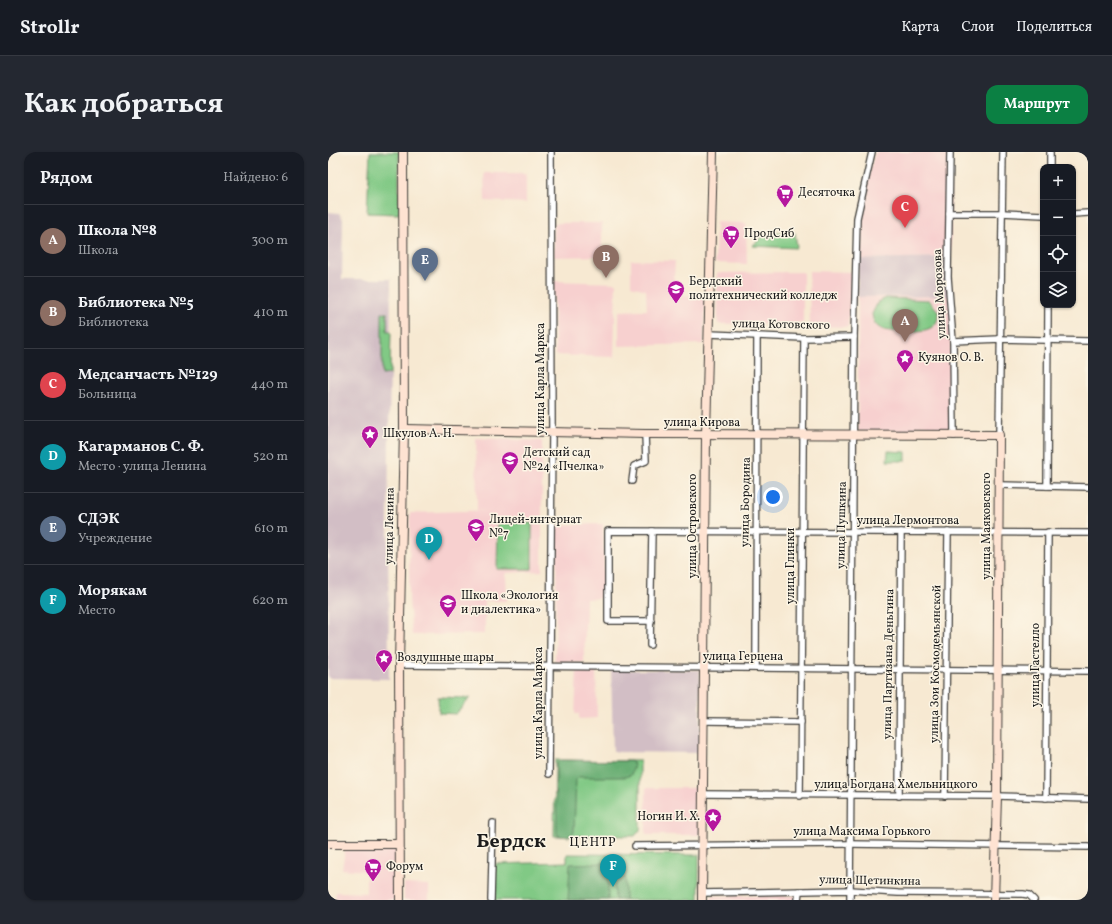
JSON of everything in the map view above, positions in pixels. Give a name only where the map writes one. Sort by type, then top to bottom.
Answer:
[{"type":"street","name":"улица Ленина","points":[[400,900],[399,665],[404,429],[403,152]]},
{"type":"street","name":"улица Карла Маркса","points":[[549,774],[552,432],[551,152]]},
{"type":"street","name":"улица Островского","points":[[702,897],[706,435],[713,152]]},
{"type":"street","name":"улица Пушкина","points":[[850,900],[854,337],[857,212],[872,152]]},
{"type":"street","name":"улица Морозова","points":[[950,152],[948,277],[953,341],[954,436]]},
{"type":"street","name":"улица Маяковского","points":[[994,897],[994,846],[997,796],[999,435],[1003,152]]},
{"type":"street","points":[[1050,152],[1050,164]]},
{"type":"street","points":[[949,213],[1040,215]]},
{"type":"street","points":[[1076,214],[1088,213]]},
{"type":"street","points":[[1047,486],[1048,308]]},
{"type":"street","name":"улица Котовского","points":[[709,334],[804,338],[854,337]]},
{"type":"street","name":"улица Бородина","points":[[756,668],[758,435],[757,336]]},
{"type":"street","name":"улица Глинки","points":[[800,796],[804,338]]},
{"type":"street","points":[[953,341],[1000,339],[1088,341]]},
{"type":"street","name":"улица Кирова","points":[[404,429],[706,435],[999,435]]},
{"type":"street","points":[[632,481],[634,466],[646,461],[645,434]]},
{"type":"street","points":[[999,486],[1088,487]]},
{"type":"street","name":"улица Лермонтова","points":[[651,621],[608,621],[608,531],[1088,532]]},
{"type":"street","points":[[650,644],[652,531]]},
{"type":"street","name":"улица Партизана Деньгина","points":[[899,796],[901,532]]},
{"type":"street","name":"улица Зои Космодемьянской","points":[[945,796],[948,532]]},
{"type":"street","name":"улица Гастелло","points":[[1046,798],[1048,532]]},
{"type":"street","name":"улица Герцена","points":[[399,665],[1088,671]]},
{"type":"street","points":[[704,721],[801,722]]},
{"type":"street","name":"улица Богдана Хмельницкого","points":[[704,794],[800,796],[997,796],[1088,799]]},
{"type":"street","points":[[491,900],[493,823]]},
{"type":"street","points":[[328,844],[400,844]]},
{"type":"street","name":"улица Максима Горького","points":[[635,846],[703,844],[850,844],[1088,847]]},
{"type":"street","name":"улица Щетинкина","points":[[702,897],[798,891],[850,890],[945,897],[994,897],[1023,894],[1029,895],[1034,900]]},
{"type":"street","points":[[798,891],[798,900]]},
{"type":"street","points":[[898,893],[898,900]]},
{"type":"shaded area","points":[[875,152],[950,152],[951,257],[858,259],[862,200]]},
{"type":"shaded area","points":[[484,173],[526,173],[526,203],[485,201]]},
{"type":"shaded area","points":[[328,212],[339,213],[343,219],[342,279],[391,279],[388,518],[389,679],[328,678]]},
{"type":"shaded area","points":[[716,222],[746,223],[747,264],[715,263]]},
{"type":"shaded area","points":[[554,223],[602,223],[602,256],[554,257]]},
{"type":"shaded area","points":[[951,257],[951,296],[858,297],[858,259]]},
{"type":"shaded area","name":"Бердский политехнический колледж","points":[[631,260],[675,261],[673,295],[705,297],[704,344],[619,346],[619,311],[647,310],[646,290],[631,286]]},
{"type":"shaded area","points":[[809,271],[852,272],[848,327],[810,326]]},
{"type":"shaded area","points":[[803,272],[803,323],[718,324],[717,273]]},
{"type":"shaded area","points":[[554,281],[616,283],[614,357],[555,355]]},
{"type":"shaded area","points":[[951,296],[951,433],[858,432],[858,297]]},
{"type":"shaded area","points":[[476,438],[542,441],[542,571],[506,573],[507,601],[485,601],[485,634],[412,635],[409,599],[410,513],[491,510],[477,510]]},
{"type":"shaded area","points":[[603,524],[605,598],[586,599],[584,663],[555,662],[557,525]]},
{"type":"shaded area","points":[[577,669],[596,669],[597,718],[579,719],[579,714],[575,714]]},
{"type":"shaded area","points":[[611,670],[700,670],[700,753],[613,752]]},
{"type":"shaded area","points":[[646,788],[700,788],[700,835],[646,835]]},
{"type":"shaded area","points":[[345,850],[396,850],[395,900],[335,900],[336,892],[366,893],[366,871],[342,869]]},
{"type":"shaded area","points":[[404,884],[429,885],[429,900],[404,900]]},
{"type":"shaded area","points":[[711,896],[798,896],[798,900],[711,900]]},
{"type":"green space","points":[[370,152],[399,152],[399,214],[367,213]]},
{"type":"green space","points":[[767,233],[795,233],[797,248],[752,246]]},
{"type":"green space","points":[[886,298],[929,300],[938,311],[936,323],[927,329],[916,331],[890,331],[880,328],[875,323],[872,314],[878,302]]},
{"type":"green space","points":[[382,313],[387,313],[387,331],[391,331],[390,374],[382,375]]},
{"type":"green space","points":[[888,451],[906,452],[906,461],[887,461]]},
{"type":"green space","points":[[498,523],[532,523],[532,569],[497,569]]},
{"type":"green space","points":[[438,697],[470,698],[456,714],[439,713]]},
{"type":"green space","points":[[555,760],[640,761],[640,830],[635,836],[554,836]]},
{"type":"green space","points":[[560,760],[631,761],[634,764],[631,775],[625,777],[578,777],[576,779],[574,832],[569,837],[560,836],[557,834],[556,764]]},
{"type":"green space","points":[[567,854],[699,855],[699,900],[494,900],[495,864],[567,862]]},
{"type":"green space","points":[[608,863],[608,900],[568,900],[570,864]]},
{"type":"green space","points":[[614,869],[625,869],[625,900],[615,900]]},
{"type":"place","name":"Десяточка","points":[[785,208]]},
{"type":"place","name":"Медсанчасть №129","points":[[905,228]]},
{"type":"place","name":"ПродСиб","points":[[731,249]]},
{"type":"place","name":"Библиотека №5","points":[[606,278]]},
{"type":"place","name":"СДЭК","points":[[425,281]]},
{"type":"place","name":"Бердский политехнический колледж","points":[[676,304]]},
{"type":"place","name":"Школа №8","points":[[905,342]]},
{"type":"place","name":"Куянов О. В.","points":[[905,373]]},
{"type":"place","name":"Шкулов А. Н.","points":[[370,449]]},
{"type":"place","name":"Детский сад №24 «Пчелка»","points":[[510,475]]},
{"type":"place","name":"Лицей-интернат №7","points":[[476,542]]},
{"type":"place","name":"Кагарманов С. Ф.","points":[[429,560]]},
{"type":"place","name":"Школа «Экология и диалектика»","points":[[448,618]]},
{"type":"place","name":"Воздушные шары","points":[[384,673]]},
{"type":"place","name":"Ногин И. Х.","points":[[713,832]]},
{"type":"place","name":"Форум","points":[[373,882]]},
{"type":"place","name":"Морякам","points":[[613,887]]},
{"type":"district","name":"Бердск","points":[[511,842]]},
{"type":"district","name":"ЦЕНТР","points":[[593,843]]}]
